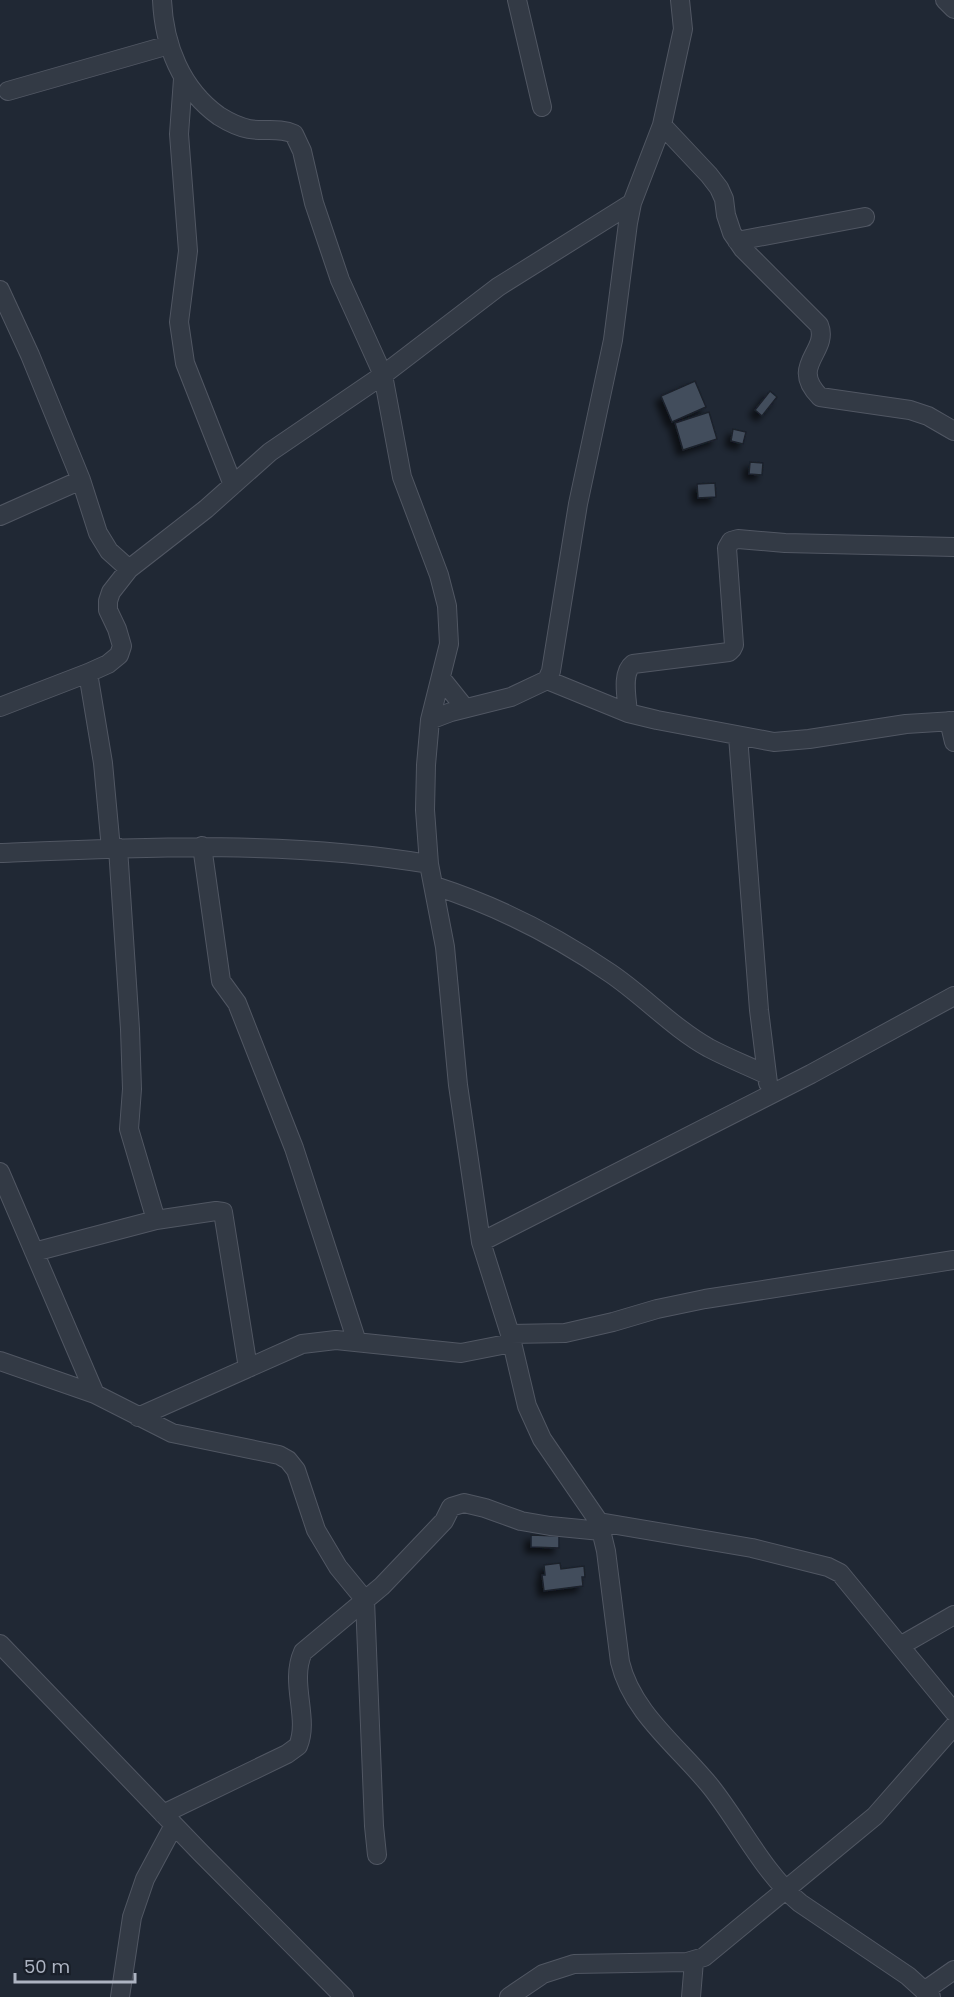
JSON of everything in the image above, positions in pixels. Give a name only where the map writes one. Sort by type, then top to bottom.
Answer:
[{"type":"street","points":[[162,0],[169,45],[183,79],[206,106],[226,120],[248,129],[286,130],[294,134],[302,151],[314,202],[340,280],[383,375],[402,477],[439,575],[447,606],[449,644],[430,720],[425,786],[429,864],[446,947],[458,1085],[481,1242],[511,1339],[527,1406],[542,1439],[600,1527],[606,1551],[624,1679],[659,1730],[710,1787],[784,1890],[908,1976],[927,1994],[954,1970]]},
{"type":"street","points":[[517,0],[542,107]]},
{"type":"street","points":[[430,720],[465,708],[511,697],[547,680],[554,660],[578,504],[613,340],[632,203],[662,125],[683,29],[680,0]]},
{"type":"street","points":[[945,0],[954,9]]},
{"type":"street","points":[[8,91],[169,45]]},
{"type":"street","points":[[183,79],[179,134],[188,251],[179,322],[181,341],[185,363],[232,485]]},
{"type":"street","points":[[662,125],[719,188],[732,233],[743,249],[819,325],[822,332],[807,369],[807,377],[820,397],[910,410],[928,416],[954,431]]},
{"type":"street","points":[[0,708],[88,673],[119,656],[122,646],[108,610],[108,601],[111,592],[129,568],[206,509],[270,452],[383,375],[498,287],[632,203]]},
{"type":"street","points":[[737,241],[865,217]]},
{"type":"street","points":[[0,290],[81,480],[98,533],[109,551],[129,568]]},
{"type":"street","points":[[0,516],[81,480]]},
{"type":"street","points":[[628,712],[626,675],[628,668],[633,664],[732,650],[734,645],[727,548],[731,542],[738,539],[785,543],[954,548]]},
{"type":"street","points":[[88,673],[114,848],[130,1039],[132,1089],[129,1129],[156,1220]]},
{"type":"street","points":[[441,678],[465,708]]},
{"type":"street","points":[[547,680],[628,712],[774,742],[906,724],[951,721],[954,742]]},
{"type":"street","points":[[738,735],[759,1010],[770,1096]]},
{"type":"street","points":[[202,846],[221,981],[237,1002],[294,1148],[357,1342]]},
{"type":"street","points":[[0,853],[223,846],[395,858],[429,864]]},
{"type":"street","points":[[435,886],[508,913],[583,955],[612,974],[708,1047],[767,1075]]},
{"type":"street","points":[[481,1242],[770,1096],[954,996]]},
{"type":"street","points":[[0,1172],[95,1394]]},
{"type":"street","points":[[34,1252],[156,1220],[216,1210],[223,1212],[248,1368]]},
{"type":"street","points":[[138,1417],[302,1344],[336,1340],[461,1353],[511,1339],[565,1333],[705,1299],[954,1260]]},
{"type":"street","points":[[0,1360],[95,1394],[172,1433],[279,1455],[288,1460],[296,1470],[316,1530],[338,1567],[365,1600],[377,1855]]},
{"type":"street","points":[[120,1997],[132,1917],[145,1879],[161,1848],[168,1819],[298,1746],[302,1729],[298,1663],[303,1652],[382,1586],[444,1521],[451,1507],[456,1504],[464,1503],[521,1521],[550,1526],[600,1527],[752,1548],[828,1567],[840,1573],[847,1580],[954,1712]]},
{"type":"street","points":[[900,1646],[954,1615]]},
{"type":"street","points":[[0,1644],[188,1840],[344,1997]]},
{"type":"street","points":[[509,1997],[543,1974],[574,1964],[694,1961],[704,1957],[875,1816],[954,1726]]},
{"type":"street","points":[[161,1848],[188,1840]]},
{"type":"street","points":[[691,1997],[694,1961]]},
{"type":"building","points":[[695,381],[706,407],[672,422],[661,396]]},
{"type":"building","points":[[770,391],[777,397],[762,416],[755,410]]},
{"type":"building","points":[[709,412],[717,439],[683,450],[675,423]]},
{"type":"building","points":[[733,429],[746,432],[743,444],[731,441]]},
{"type":"building","points":[[750,462],[763,463],[762,475],[749,474]]},
{"type":"building","points":[[715,483],[716,497],[698,498],[697,484]]},
{"type":"building","points":[[531,1535],[559,1536],[559,1548],[531,1547]]},
{"type":"building","points":[[560,1563],[561,1569],[584,1566],[583,1586],[544,1591],[542,1575],[545,1575],[544,1565]]}]
